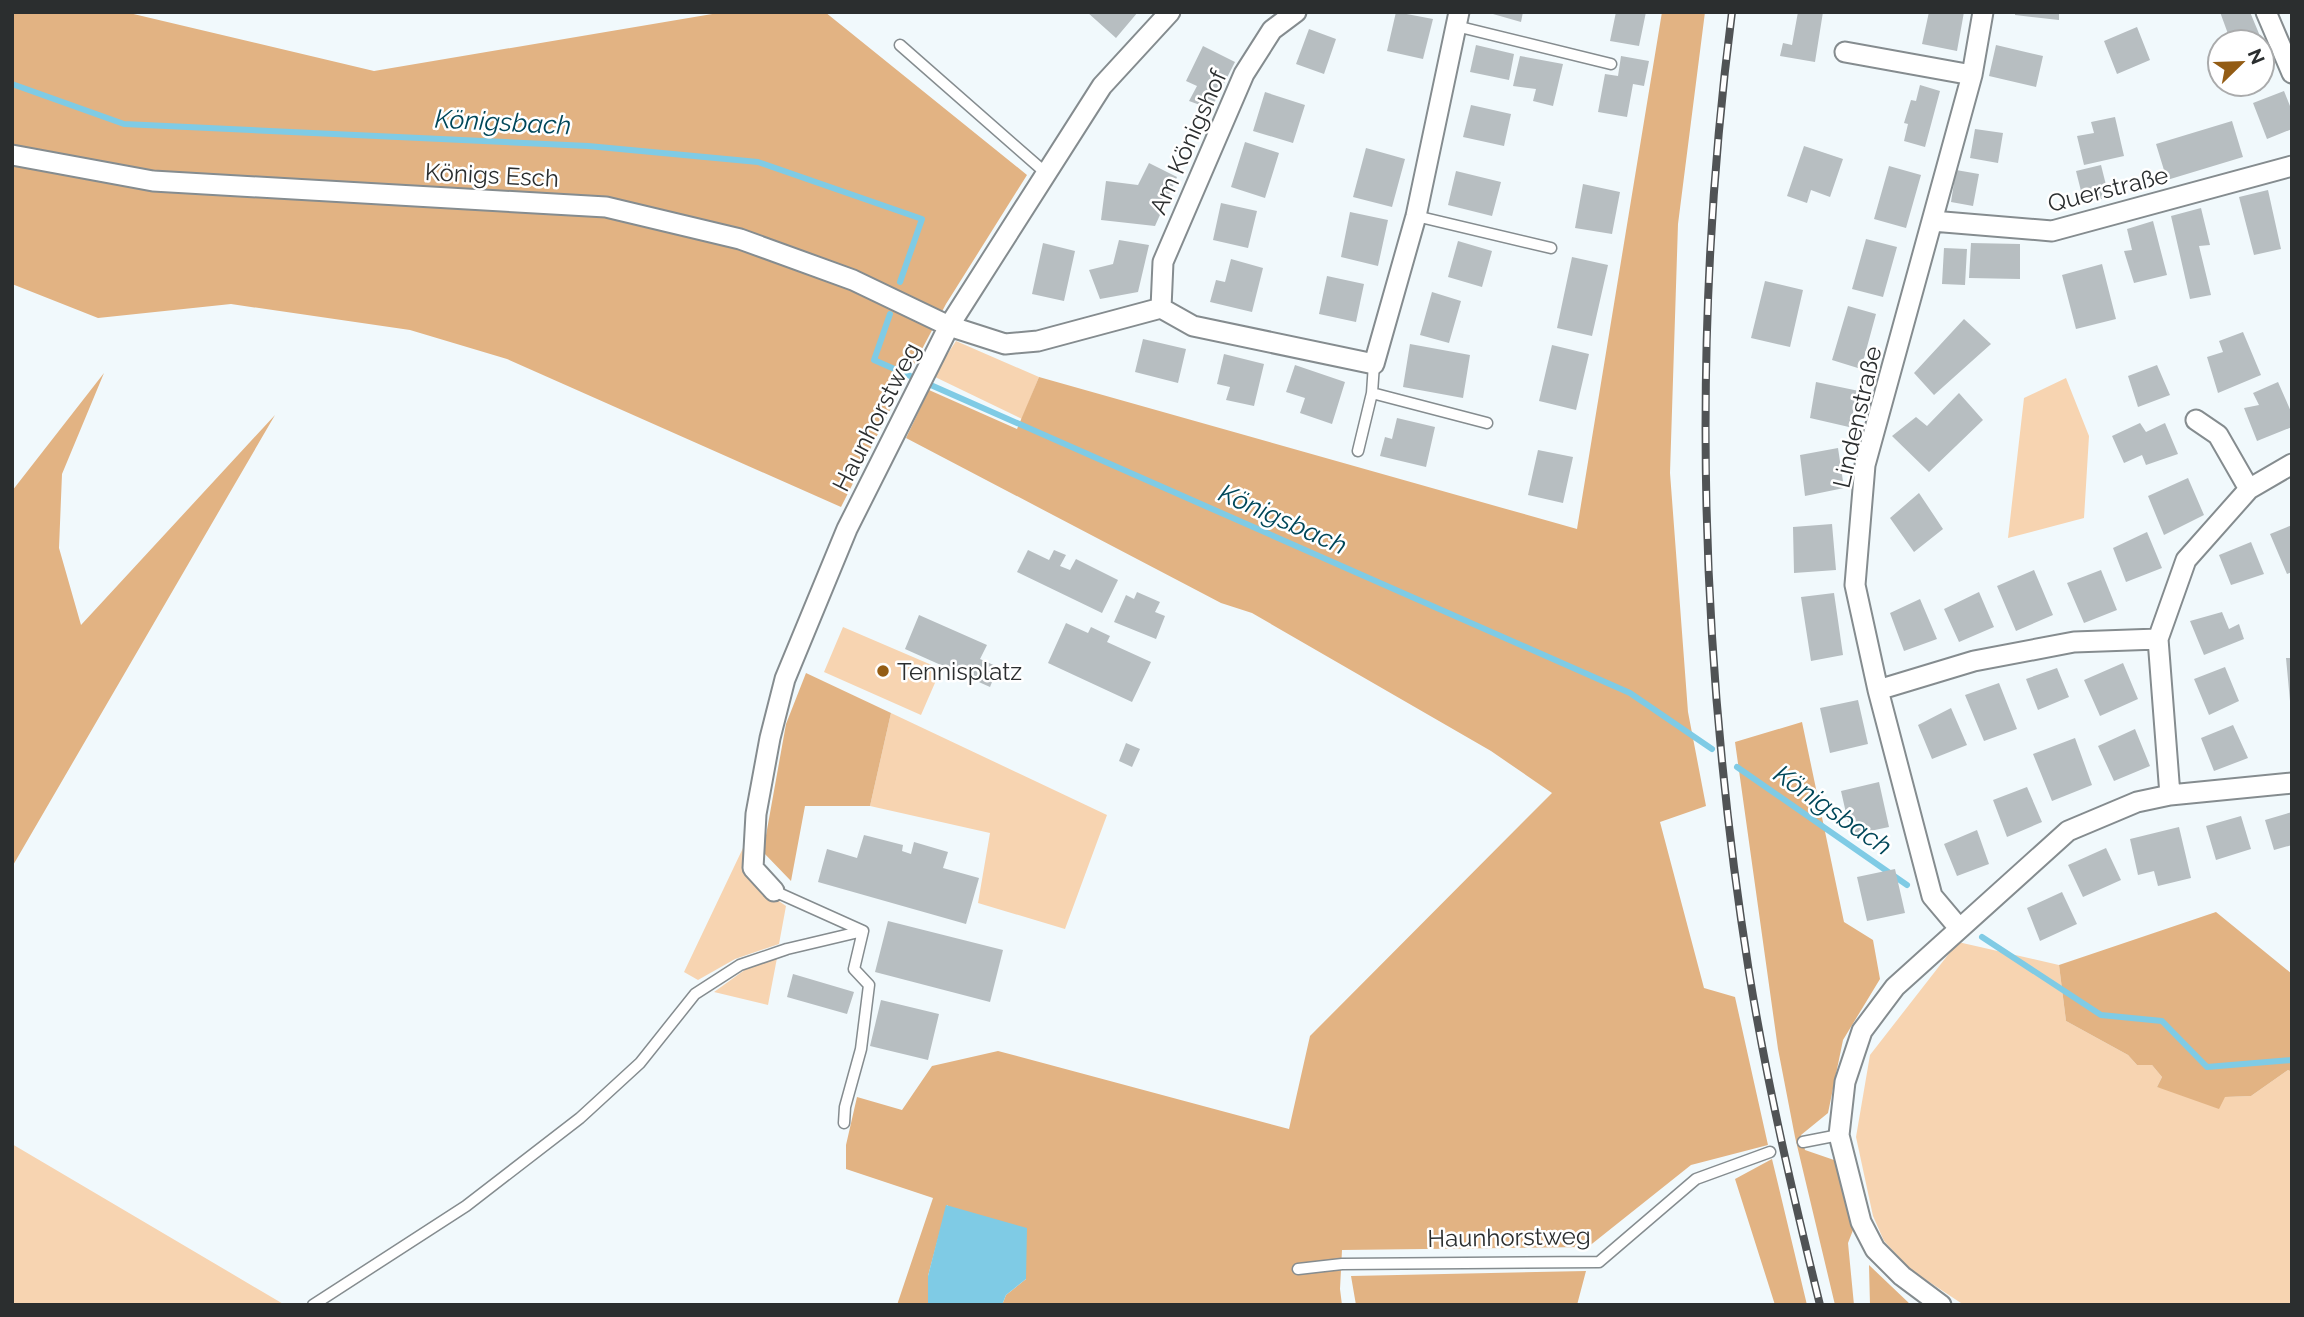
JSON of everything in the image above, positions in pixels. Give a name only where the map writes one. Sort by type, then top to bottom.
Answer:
[{"type":"street","name":"Haunhorstweg","points":[[774,891],[753,869],[756,814],[770,738],[785,680],[847,528],[949,326],[1102,86],[1170,12]]},
{"type":"street","name":"Am Königshof","points":[[1161,309],[1163,262],[1244,74],[1272,30],[1296,12]]},
{"type":"street","name":"Lindenstraße","points":[[1959,928],[1932,896],[1878,690],[1855,585],[1866,466],[1972,75],[1983,12]]},
{"type":"street","points":[[2266,12],[2292,73]]},
{"type":"street","points":[[949,326],[1005,344],[1038,341],[1161,309],[1193,326],[1374,364],[1416,216],[1458,19]]},
{"type":"street","points":[[1844,52],[1972,75]]},
{"type":"street","name":"Königs Esch","points":[[12,155],[153,181],[606,206],[740,239],[853,280],[949,326]]},
{"type":"street","name":"Querstraße","points":[[1932,221],[2052,231],[2292,166]]},
{"type":"street","points":[[2196,421],[2218,435],[2249,489]]},
{"type":"street","points":[[2170,795],[2158,639],[2186,560],[2249,489],[2290,470]]},
{"type":"street","points":[[1878,690],[1974,661],[2074,642],[2158,639]]},
{"type":"street","points":[[1941,1305],[1902,1276],[1875,1249],[1861,1223],[1839,1135],[1845,1082],[1863,1031],[1895,987],[2068,831],[2137,802],[2170,795],[2292,783]]},
{"type":"lane","points":[[1458,19],[1611,64]]},
{"type":"lane","points":[[900,45],[1047,174]]},
{"type":"lane","points":[[1416,216],[1551,248]]},
{"type":"lane","points":[[1358,451],[1372,393],[1374,364]]},
{"type":"lane","points":[[1372,393],[1487,423]]},
{"type":"lane","points":[[774,891],[863,931]]},
{"type":"lane","points":[[844,1123],[845,1107],[861,1049],[869,985],[853,969],[863,931]]},
{"type":"lane","points":[[313,1305],[466,1206],[580,1118],[640,1063],[695,994],[740,965],[787,949],[863,931]]},
{"type":"lane","points":[[1803,1142],[1839,1135]]},
{"type":"lane","name":"Haunhorstweg","points":[[1298,1269],[1369,1264],[1599,1262],[1696,1179],[1770,1152]]},
{"type":"shaded area","points":[[12,12],[125,12],[374,71],[724,12],[825,12],[1027,175],[946,304],[905,381],[894,382],[888,395],[893,404],[841,507],[507,359],[410,330],[231,304],[98,318],[12,284]]},
{"type":"shaded area","points":[[1662,12],[1705,12],[1678,224],[1670,473],[1688,712],[1706,806],[1660,822],[1704,988],[1735,997],[1768,1145],[1691,1165],[1588,1247],[1342,1250],[1342,1305],[1002,1305],[1006,1295],[1026,1279],[947,1205],[928,1276],[928,1305],[897,1305],[933,1198],[846,1169],[846,1145],[857,1097],[902,1110],[932,1066],[998,1051],[1289,1129],[1310,1036],[1552,793],[1491,751],[1252,613],[1221,603],[906,438],[929,390],[1017,429],[1039,377],[1577,529]]},
{"type":"shaded area","points":[[956,341],[1039,377],[1022,419],[933,376]]},
{"type":"shaded area","points":[[104,373],[62,474],[59,548],[81,625],[275,415],[12,867],[12,491]]},
{"type":"shaded area","points":[[2066,378],[2089,436],[2084,518],[2008,538],[2024,398]]},
{"type":"shaded area","name":"Tennisplatz","points":[[843,627],[941,669],[921,715],[824,672]]},
{"type":"shaded area","points":[[806,673],[891,713],[870,806],[805,806],[791,881],[763,852],[786,724]]},
{"type":"shaded area","points":[[891,713],[1107,815],[1065,929],[978,903],[990,833],[870,806]]},
{"type":"shaded area","points":[[1802,722],[1844,922],[1873,940],[1880,979],[1843,1040],[1828,1113],[1801,1135],[1805,1150],[1837,1161],[1855,1225],[1848,1243],[1854,1305],[1835,1305],[1795,1137],[1778,1049],[1735,742]]},
{"type":"shaded area","points":[[743,848],[753,883],[786,906],[779,944],[735,959],[698,980],[684,972]]},
{"type":"shaded area","points":[[2216,912],[2292,974],[2292,1072],[2288,1070],[2251,1096],[2225,1097],[2219,1109],[2157,1087],[2162,1077],[2152,1065],[2137,1065],[2128,1055],[2066,1021],[2059,965]]},
{"type":"shaded area","points":[[1958,942],[2059,965],[2066,1021],[2128,1055],[2137,1065],[2152,1065],[2162,1077],[2157,1087],[2225,1097],[2251,1096],[2288,1070],[2292,1072],[2292,1305],[1964,1305],[1911,1270],[1884,1241],[1873,1216],[1856,1137],[1870,1055]]},
{"type":"shaded area","points":[[777,958],[768,1005],[714,992],[746,969]]},
{"type":"shaded area","points":[[12,1144],[285,1305],[12,1305]]},
{"type":"shaded area","points":[[1772,1159],[1807,1305],[1775,1305],[1735,1179]]},
{"type":"shaded area","points":[[1869,1265],[1911,1305],[1870,1305]]},
{"type":"shaded area","points":[[1586,1271],[1577,1305],[1356,1305],[1351,1276]]},
{"type":"water","points":[[946,1205],[1027,1228],[1026,1279],[1006,1295],[1002,1305],[928,1305],[928,1276]]},
{"type":"building","points":[[1087,12],[1138,12],[1116,38]]},
{"type":"building","points":[[1396,12],[1433,19],[1423,59],[1387,51]]},
{"type":"building","points":[[1486,12],[1523,12],[1521,22]]},
{"type":"building","points":[[1616,12],[1646,12],[1639,46],[1610,41]]},
{"type":"building","points":[[1798,12],[1823,12],[1815,62],[1780,56],[1783,43],[1792,45]]},
{"type":"building","points":[[1929,12],[1964,12],[1957,51],[1922,44]]},
{"type":"building","points":[[2015,12],[2059,12],[2059,20],[2015,15]]},
{"type":"building","points":[[2220,12],[2250,12],[2257,28],[2226,28]]},
{"type":"building","points":[[2137,27],[2150,60],[2117,74],[2104,41]]},
{"type":"building","points":[[1309,29],[1336,39],[1324,74],[1296,64]]},
{"type":"building","points":[[1476,45],[1514,54],[1509,80],[1470,72]]},
{"type":"building","points":[[1996,45],[2043,56],[2036,87],[1989,76]]},
{"type":"building","points":[[1203,46],[1235,62],[1211,109],[1189,101],[1197,86],[1186,81]]},
{"type":"building","points":[[1520,56],[1563,64],[1553,106],[1533,101],[1536,89],[1513,86]]},
{"type":"building","points":[[1621,56],[1649,61],[1644,86],[1633,84],[1627,117],[1598,112],[1605,74],[1618,76]]},
{"type":"building","points":[[1920,85],[1940,91],[1925,147],[1904,141],[1908,124],[1904,123],[1911,100],[1916,101]]},
{"type":"building","points":[[2284,91],[2292,111],[2292,129],[2267,139],[2253,103],[2266,98],[2276,98],[2276,94]]},
{"type":"building","points":[[1265,92],[1305,105],[1293,143],[1253,131]]},
{"type":"building","points":[[1471,105],[1511,114],[1504,146],[1463,137]]},
{"type":"building","points":[[2115,117],[2124,156],[2084,165],[2077,136],[2094,133],[2091,122]]},
{"type":"building","points":[[2232,121],[2243,157],[2167,180],[2156,144]]},
{"type":"building","points":[[1975,129],[2003,133],[1998,163],[1970,158]]},
{"type":"building","points":[[1245,142],[1279,153],[1265,198],[1231,187]]},
{"type":"building","points":[[1804,146],[1843,159],[1830,197],[1811,190],[1807,203],[1787,196]]},
{"type":"building","points":[[1366,148],[1405,159],[1392,207],[1353,197]]},
{"type":"building","points":[[1149,163],[1177,177],[1155,226],[1101,220],[1106,181],[1138,185]]},
{"type":"building","points":[[2101,165],[2109,197],[2084,203],[2076,171]]},
{"type":"building","points":[[1889,166],[1921,175],[1906,228],[1874,219]]},
{"type":"building","points":[[1956,170],[1979,174],[1973,206],[1951,202]]},
{"type":"building","points":[[1456,171],[1501,182],[1492,216],[1448,205]]},
{"type":"building","points":[[1583,184],[1620,192],[1612,234],[1575,228]]},
{"type":"building","points":[[2268,190],[2281,249],[2254,255],[2239,197]]},
{"type":"building","points":[[1221,203],[1257,211],[1248,248],[1213,240]]},
{"type":"building","points":[[2201,208],[2210,245],[2199,246],[2211,295],[2190,299],[2171,216]]},
{"type":"building","points":[[1350,212],[1388,220],[1378,266],[1341,257]]},
{"type":"building","points":[[2153,221],[2167,275],[2134,283],[2124,251],[2132,250],[2127,229]]},
{"type":"building","points":[[1866,239],[1897,247],[1883,297],[1852,289]]},
{"type":"building","points":[[1119,240],[1149,245],[1138,292],[1100,299],[1089,270],[1113,264]]},
{"type":"building","points":[[1458,241],[1492,251],[1482,287],[1448,277]]},
{"type":"building","points":[[1043,243],[1075,251],[1064,301],[1032,294]]},
{"type":"building","points":[[1971,243],[2020,244],[2020,279],[1969,278]]},
{"type":"building","points":[[1944,248],[1967,249],[1965,285],[1942,284]]},
{"type":"building","points":[[1572,257],[1608,265],[1592,336],[1557,328]]},
{"type":"building","points":[[1231,259],[1263,268],[1252,312],[1210,302],[1216,280],[1225,282]]},
{"type":"building","points":[[2102,264],[2116,319],[2076,329],[2062,275]]},
{"type":"building","points":[[1327,276],[1364,284],[1356,322],[1319,314]]},
{"type":"building","points":[[1765,281],[1803,290],[1790,347],[1751,338]]},
{"type":"building","points":[[1432,292],[1461,301],[1449,343],[1420,335]]},
{"type":"building","points":[[1848,306],[1876,314],[1861,369],[1832,360]]},
{"type":"building","points":[[1964,319],[1991,344],[1934,395],[1914,373]]},
{"type":"building","points":[[2243,332],[2261,375],[2218,393],[2207,357],[2223,352],[2219,341]]},
{"type":"building","points":[[1143,339],[1186,349],[1178,383],[1135,372]]},
{"type":"building","points":[[1410,344],[1470,355],[1463,398],[1403,387]]},
{"type":"building","points":[[1552,345],[1589,354],[1576,410],[1539,401]]},
{"type":"building","points":[[1224,354],[1264,364],[1254,406],[1226,400],[1230,387],[1217,384]]},
{"type":"building","points":[[1295,365],[1345,382],[1332,424],[1300,413],[1305,398],[1286,392]]},
{"type":"building","points":[[2157,365],[2170,395],[2138,407],[2128,376]]},
{"type":"building","points":[[1816,382],[1859,391],[1849,427],[1810,418]]},
{"type":"building","points":[[2278,382],[2292,414],[2292,427],[2257,441],[2244,408],[2259,405],[2253,393]]},
{"type":"building","points":[[1959,393],[1983,420],[1929,472],[1892,436],[1916,417],[1927,426]]},
{"type":"building","points":[[1397,418],[1435,427],[1426,467],[1380,456],[1385,437],[1392,439]]},
{"type":"building","points":[[2140,423],[2146,432],[2165,423],[2178,454],[2146,465],[2142,455],[2124,463],[2112,436]]},
{"type":"building","points":[[1838,448],[1844,488],[1805,496],[1800,455]]},
{"type":"building","points":[[1538,450],[1573,457],[1563,503],[1528,495]]},
{"type":"building","points":[[2188,478],[2204,515],[2164,535],[2148,496]]},
{"type":"building","points":[[1919,493],[1943,529],[1914,552],[1890,518]]},
{"type":"building","points":[[1832,524],[1836,570],[1794,573],[1793,527]]},
{"type":"building","points":[[2292,525],[2292,572],[2287,574],[2270,534]]},
{"type":"building","points":[[2147,532],[2162,568],[2126,582],[2113,548]]},
{"type":"building","points":[[2251,542],[2264,574],[2231,585],[2219,555]]},
{"type":"building","points":[[1028,550],[1049,560],[1054,550],[1066,555],[1060,566],[1070,570],[1076,559],[1118,580],[1102,613],[1017,572]]},
{"type":"building","points":[[2034,570],[2053,615],[2016,631],[1997,586]]},
{"type":"building","points":[[2101,570],[2117,610],[2084,623],[2067,583]]},
{"type":"building","points":[[1137,592],[1160,602],[1155,612],[1165,616],[1156,639],[1114,622],[1126,595],[1134,599]]},
{"type":"building","points":[[1979,592],[1994,627],[1959,642],[1944,609]]},
{"type":"building","points":[[1834,593],[1843,655],[1811,661],[1801,597]]},
{"type":"building","points":[[1920,599],[1937,639],[1904,651],[1890,613]]},
{"type":"building","points":[[2222,612],[2229,629],[2239,624],[2244,639],[2204,655],[2190,621]]},
{"type":"building","points":[[919,615],[987,645],[980,659],[998,667],[990,687],[905,649]]},
{"type":"building","points":[[1066,623],[1088,633],[1091,627],[1110,636],[1107,642],[1151,662],[1132,702],[1048,663]]},
{"type":"building","points":[[2286,658],[2292,658],[2292,701],[2290,701]]},
{"type":"building","points":[[2123,663],[2138,699],[2100,716],[2084,680]]},
{"type":"building","points":[[2225,667],[2239,701],[2209,715],[2194,679]]},
{"type":"building","points":[[2057,668],[2069,697],[2038,710],[2026,679]]},
{"type":"building","points":[[1999,683],[2017,729],[1984,741],[1965,695]]},
{"type":"building","points":[[1858,700],[1868,744],[1830,753],[1820,708]]},
{"type":"building","points":[[1951,708],[1967,745],[1932,759],[1918,725]]},
{"type":"building","points":[[2233,725],[2248,758],[2214,771],[2201,738]]},
{"type":"building","points":[[2135,729],[2150,766],[2114,781],[2098,746]]},
{"type":"building","points":[[2075,738],[2092,785],[2052,801],[2033,754]]},
{"type":"building","points":[[1126,743],[1140,749],[1132,767],[1119,761]]},
{"type":"building","points":[[1879,782],[1889,827],[1851,835],[1841,791]]},
{"type":"building","points":[[2027,787],[2042,822],[2007,837],[1993,800]]},
{"type":"building","points":[[2292,812],[2292,845],[2274,850],[2265,820]]},
{"type":"building","points":[[2241,816],[2251,849],[2216,860],[2206,826]]},
{"type":"building","points":[[2179,827],[2191,878],[2158,886],[2154,871],[2138,875],[2130,839]]},
{"type":"building","points":[[1977,830],[1989,864],[1957,876],[1944,844]]},
{"type":"building","points":[[864,835],[903,845],[902,851],[911,854],[914,842],[948,852],[943,868],[979,878],[966,924],[818,882],[827,849],[857,858]]},
{"type":"building","points":[[2106,848],[2121,880],[2083,897],[2068,865]]},
{"type":"building","points":[[1895,869],[1905,913],[1867,921],[1857,877]]},
{"type":"building","points":[[2062,892],[2077,924],[2040,941],[2027,908]]},
{"type":"building","points":[[888,921],[1003,950],[990,1002],[875,972]]},
{"type":"building","points":[[793,974],[854,992],[847,1014],[787,997]]},
{"type":"building","points":[[881,1000],[939,1014],[928,1060],[870,1046]]},
{"type":"waterway","name":"Königsbach","points":[[12,84],[124,124],[588,146],[758,162],[922,219],[900,282]]},
{"type":"waterway","name":"Königsbach","points":[[890,314],[874,360],[1630,693],[1712,749]]},
{"type":"waterway","name":"Königsbach","points":[[1737,767],[1907,885]]},
{"type":"waterway","name":"Königsbach","points":[[1982,937],[2101,1015],[2162,1021],[2207,1067],[2292,1060]]},
{"type":"railway","points":[[1732,12],[1710,252],[1706,372],[1706,493],[1719,733],[1749,972],[1781,1139],[1820,1305]]},
{"type":"place","name":"Tennisplatz","points":[[883,671]]}]
